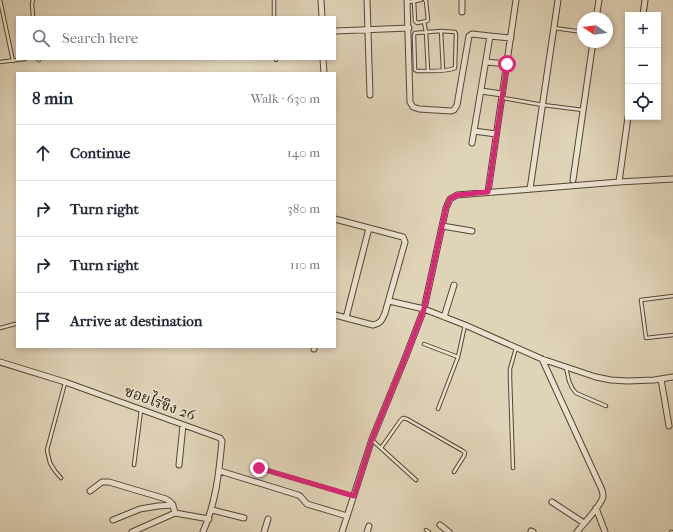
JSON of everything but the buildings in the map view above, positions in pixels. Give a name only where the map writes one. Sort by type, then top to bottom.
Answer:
[{"type":"street","points":[[321,0],[322,16]]},
{"type":"street","points":[[367,0],[370,95]]},
{"type":"street","points":[[462,0],[462,12]]},
{"type":"street","points":[[488,192],[516,0]]},
{"type":"street","points":[[530,189],[558,0]]},
{"type":"street","points":[[597,12],[599,0]]},
{"type":"street","points":[[643,12],[645,0]]},
{"type":"street","points":[[407,1],[410,102],[413,107],[419,109],[454,110],[457,105],[469,36],[472,34],[511,38]]},
{"type":"street","points":[[336,32],[408,28]]},
{"type":"street","points":[[472,143],[490,36]]},
{"type":"street","points":[[573,180],[592,48]]},
{"type":"street","points":[[324,60],[324,72]]},
{"type":"street","points":[[486,62],[507,64]]},
{"type":"street","points":[[481,91],[502,96]]},
{"type":"street","points":[[619,182],[628,120]]},
{"type":"street","points":[[474,131],[496,134]]},
{"type":"street","points":[[342,532],[372,439],[424,309],[446,208],[450,199],[457,195],[488,192],[673,179]]},
{"type":"street","points":[[336,219],[399,236],[403,238],[405,242],[389,301],[385,313],[378,324],[373,325],[336,315]]},
{"type":"street","points":[[442,226],[472,231]]},
{"type":"street","points":[[346,318],[369,228]]},
{"type":"street","points":[[444,317],[454,285]]},
{"type":"street","points":[[389,301],[424,309],[465,325],[542,359],[596,377],[611,380],[654,380],[673,376]]},
{"type":"street","points":[[542,359],[603,494],[596,508],[578,532]]},
{"type":"street","name":"ซอยไร่ขิง 26","points":[[0,362],[65,382],[220,438],[222,441],[220,472],[212,510],[203,532]]},
{"type":"street","points":[[662,378],[669,426]]},
{"type":"street","points":[[179,465],[183,425]]},
{"type":"street","points":[[220,472],[298,495],[307,504],[347,516]]},
{"type":"street","points":[[90,491],[102,482],[109,482],[161,497],[171,502],[175,513]]},
{"type":"street","points":[[552,502],[584,523]]},
{"type":"street","points":[[113,520],[140,509],[173,505]]},
{"type":"street","points":[[596,508],[605,532]]},
{"type":"street","points":[[212,510],[244,518]]},
{"type":"street","points":[[132,532],[175,513],[209,519]]},
{"type":"street","points":[[264,532],[268,519]]},
{"type":"street","points":[[440,525],[449,532]]},
{"type":"street","points":[[367,532],[369,526]]},
{"type":"lane","points":[[0,0],[13,60]]},
{"type":"lane","points":[[33,0],[33,16]]},
{"type":"lane","points":[[274,0],[274,16]]},
{"type":"lane","points":[[407,1],[421,0]]},
{"type":"lane","points":[[414,1],[416,21],[419,23],[427,21],[428,18],[425,0]]},
{"type":"lane","points":[[424,22],[428,71]]},
{"type":"lane","points":[[554,28],[577,31]]},
{"type":"lane","points":[[441,31],[442,70]]},
{"type":"lane","points":[[441,31],[452,31],[456,34],[455,68],[453,70],[415,70],[415,33],[441,31]]},
{"type":"lane","points":[[0,62],[16,60]]},
{"type":"lane","points":[[502,96],[543,105],[583,110]]},
{"type":"lane","points":[[673,296],[641,300],[646,338],[673,335]]},
{"type":"lane","points":[[0,328],[15,324]]},
{"type":"lane","points":[[438,409],[458,357],[465,325]]},
{"type":"lane","points":[[424,344],[458,357]]},
{"type":"lane","points":[[513,468],[510,368],[516,348]]},
{"type":"lane","points":[[566,367],[570,384],[576,393],[606,406]]},
{"type":"lane","points":[[61,478],[50,463],[47,450],[65,382]]},
{"type":"lane","points":[[134,465],[141,409]]},
{"type":"lane","points":[[381,448],[400,421],[403,418],[407,419],[465,453],[454,472]]},
{"type":"lane","points":[[372,439],[416,480]]},
{"type":"lane","points":[[259,468],[354,496]]},
{"type":"route","points":[[259,468],[354,496],[372,439],[424,309],[446,208],[450,199],[457,195],[488,192],[507,64]]}]
